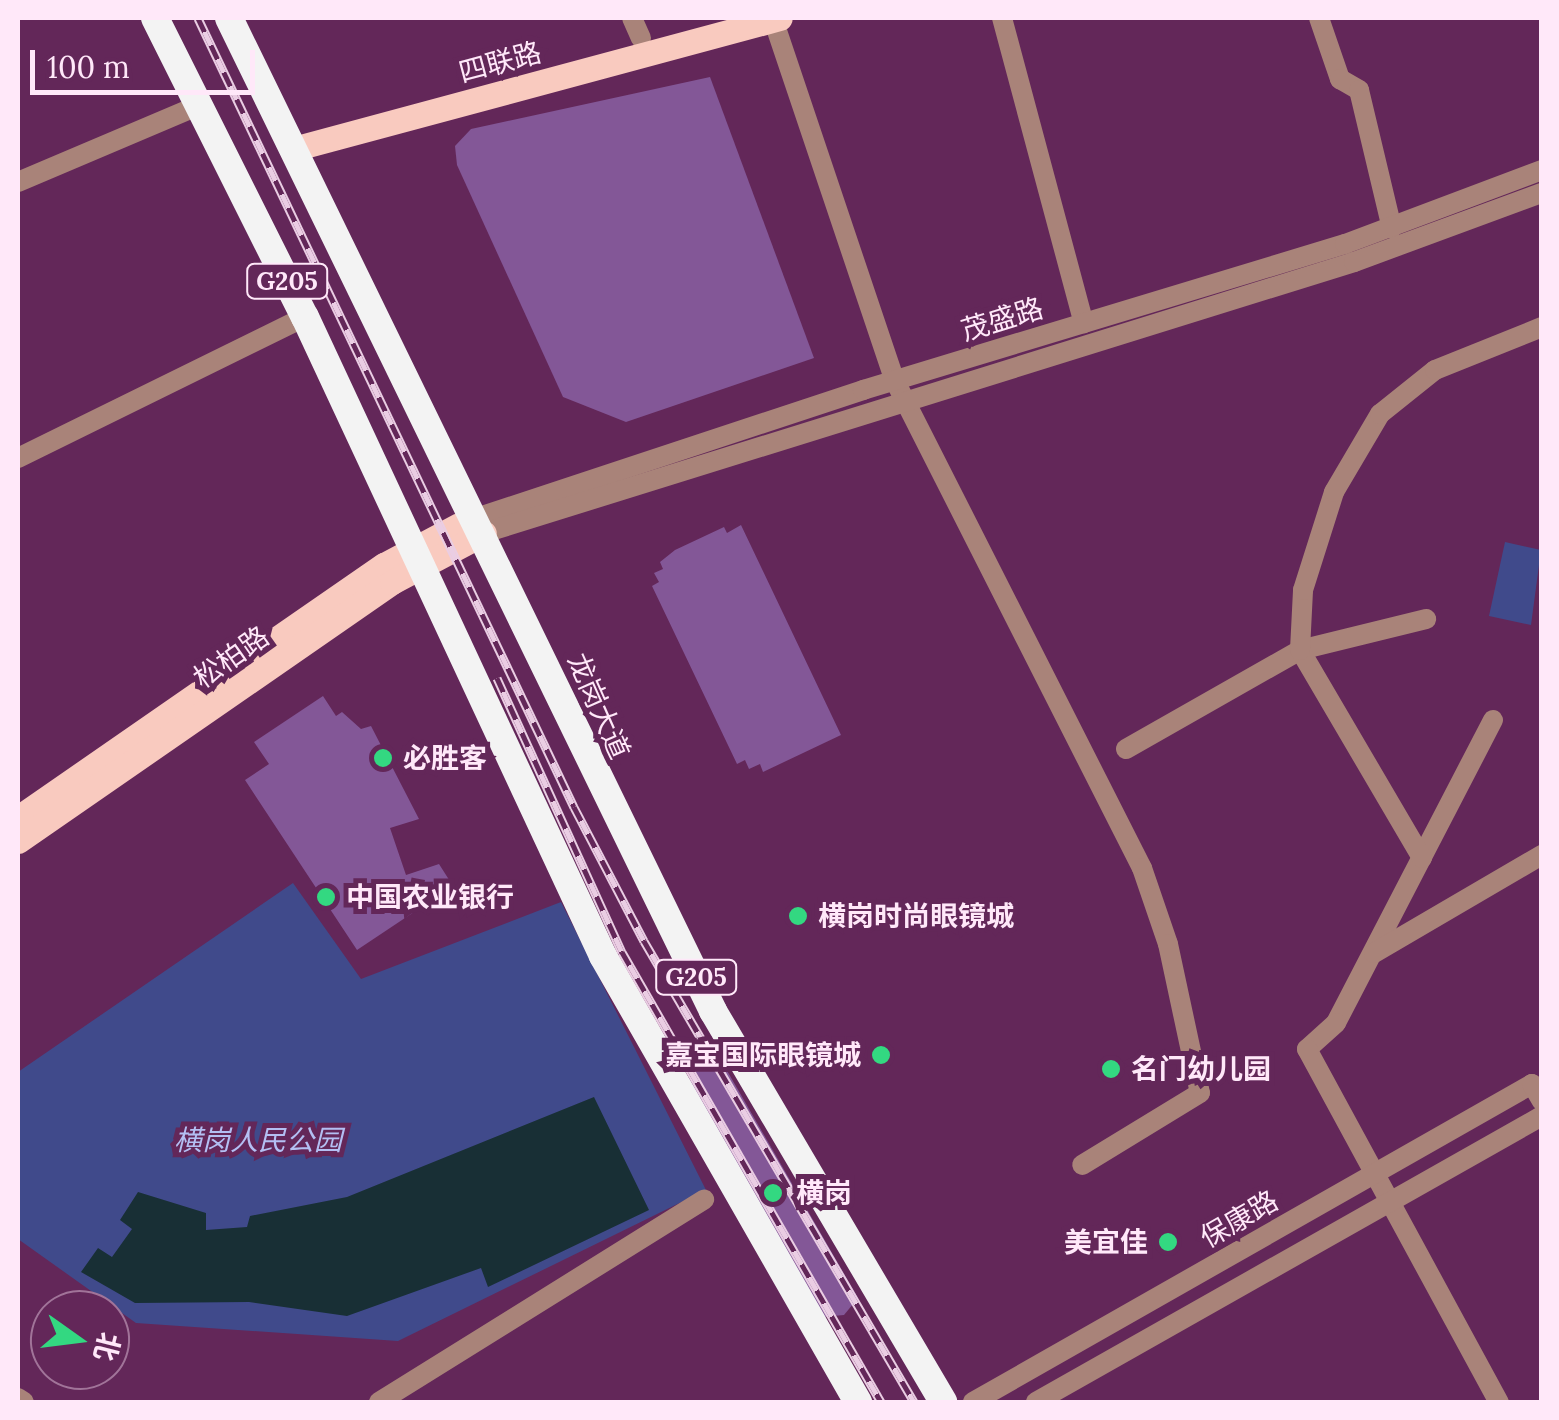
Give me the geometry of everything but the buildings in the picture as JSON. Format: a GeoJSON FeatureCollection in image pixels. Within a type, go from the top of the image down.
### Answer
{"type":"FeatureCollection","features":[{"type":"Feature","properties":{"kind":"highway","name":"G205"},"geometry":{"type":"LineString","coordinates":[[155,18],[305,317],[603,956],[858,1402]]}},
{"type":"Feature","properties":{"kind":"highway","name":"龙岗大道"},"geometry":{"type":"LineString","coordinates":[[229,18],[480,525],[604,797],[713,1011],[943,1402]]}},
{"type":"Feature","properties":{"kind":"main road","name":"四联路"},"geometry":{"type":"LineString","coordinates":[[290,141],[636,28],[717,18]]}},
{"type":"Feature","properties":{"kind":"main road","name":"四联路"},"geometry":{"type":"LineString","coordinates":[[290,141],[777,18]]}},
{"type":"Feature","properties":{"kind":"main road","name":"松柏路"},"geometry":{"type":"LineString","coordinates":[[18,818],[418,555],[480,525]]}},
{"type":"Feature","properties":{"kind":"main road","name":"松柏路"},"geometry":{"type":"LineString","coordinates":[[18,840],[418,555]]}},
{"type":"Feature","properties":{"kind":"street"},"geometry":{"type":"LineString","coordinates":[[777,18],[894,381],[1142,868],[1168,944],[1200,1092],[1082,1165]]}},
{"type":"Feature","properties":{"kind":"street"},"geometry":{"type":"LineString","coordinates":[[1002,18],[1084,323]]}},
{"type":"Feature","properties":{"kind":"street"},"geometry":{"type":"LineString","coordinates":[[1319,18],[1340,80],[1359,90],[1392,228]]}},
{"type":"Feature","properties":{"kind":"street"},"geometry":{"type":"LineString","coordinates":[[18,182],[197,106]]}},
{"type":"Feature","properties":{"kind":"street","name":"茂盛路"},"geometry":{"type":"LineString","coordinates":[[480,525],[894,381],[1392,228],[1542,170]]}},
{"type":"Feature","properties":{"kind":"street","name":"茂盛路"},"geometry":{"type":"LineString","coordinates":[[480,525],[905,401],[1370,257],[1542,194]]}},
{"type":"Feature","properties":{"kind":"street"},"geometry":{"type":"LineString","coordinates":[[18,458],[305,317]]}},
{"type":"Feature","properties":{"kind":"street"},"geometry":{"type":"LineString","coordinates":[[1422,858],[1300,650],[1298,624],[1313,546],[1348,464],[1380,414],[1434,370],[1542,327]]}},
{"type":"Feature","properties":{"kind":"street"},"geometry":{"type":"LineString","coordinates":[[1126,748],[1300,650],[1426,619]]}},
{"type":"Feature","properties":{"kind":"street"},"geometry":{"type":"LineString","coordinates":[[1493,720],[1336,1023],[1307,1049],[1499,1402]]}},
{"type":"Feature","properties":{"kind":"street"},"geometry":{"type":"LineString","coordinates":[[1372,954],[1542,854]]}},
{"type":"Feature","properties":{"kind":"street","name":"保康路"},"geometry":{"type":"LineString","coordinates":[[974,1402],[1372,1174],[1537,1093]]}},
{"type":"Feature","properties":{"kind":"street"},"geometry":{"type":"LineString","coordinates":[[1036,1402],[1542,1116]]}},
{"type":"Feature","properties":{"kind":"street"},"geometry":{"type":"LineString","coordinates":[[378,1402],[704,1200]]}},
{"type":"Feature","properties":{"kind":"street"},"geometry":{"type":"LineString","coordinates":[[18,1398],[24,1402]]}},
{"type":"Feature","properties":{"kind":"green space"},"geometry":{"type":"Polygon","coordinates":[[[1505,542],[1541,550],[1531,625],[1489,616],[1505,542]]]}},
{"type":"Feature","properties":{"kind":"green space","name":"横岗人民公园"},"geometry":{"type":"Polygon","coordinates":[[[293,883],[361,979],[561,902],[706,1190],[398,1341],[136,1323],[130,1319],[130,1290],[90,1290],[18,1239],[18,1072],[293,883]]]}},
{"type":"Feature","properties":{"kind":"shaded area"},"geometry":{"type":"Polygon","coordinates":[[[594,1097],[649,1210],[488,1287],[481,1268],[347,1316],[249,1302],[135,1303],[130,1300],[130,1290],[112,1290],[81,1272],[98,1248],[112,1257],[132,1229],[120,1220],[138,1192],[206,1213],[206,1230],[247,1227],[250,1216],[347,1197],[594,1097]]]}},
{"type":"Feature","properties":{"kind":"railway"},"geometry":{"type":"LineString","coordinates":[[198,18],[574,807],[644,941],[914,1402]]}},
{"type":"Feature","properties":{"kind":"railway"},"geometry":{"type":"LineString","coordinates":[[497,678],[622,952],[881,1402]]}},
{"type":"Feature","properties":{"kind":"place","name":"必胜客"},"geometry":{"type":"Point","coordinates":[383,758]}},
{"type":"Feature","properties":{"kind":"place","name":"中国农业银行"},"geometry":{"type":"Point","coordinates":[326,897]}},
{"type":"Feature","properties":{"kind":"place","name":"横岗时尚眼镜城"},"geometry":{"type":"Point","coordinates":[798,916]}},
{"type":"Feature","properties":{"kind":"place","name":"嘉宝国际眼镜城"},"geometry":{"type":"Point","coordinates":[881,1055]}},
{"type":"Feature","properties":{"kind":"place","name":"名门幼儿园"},"geometry":{"type":"Point","coordinates":[1111,1069]}},
{"type":"Feature","properties":{"kind":"place","name":"横岗"},"geometry":{"type":"Point","coordinates":[773,1193]}},
{"type":"Feature","properties":{"kind":"place","name":"美宜佳"},"geometry":{"type":"Point","coordinates":[1168,1242]}}]}
